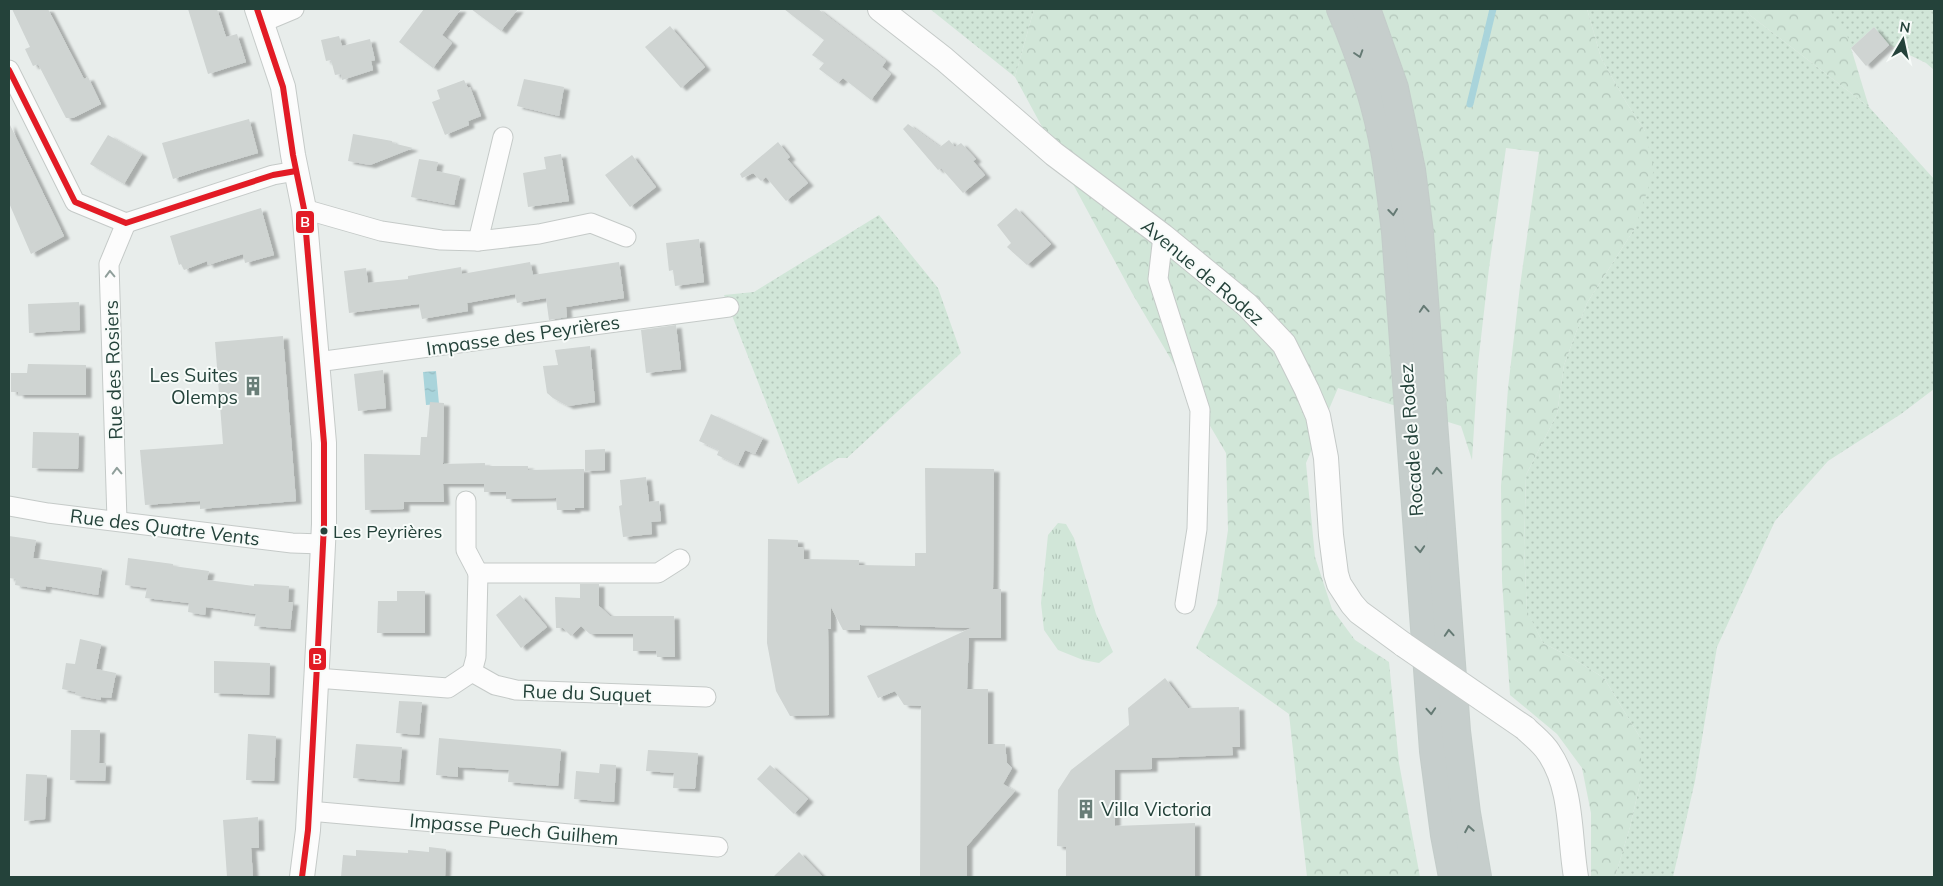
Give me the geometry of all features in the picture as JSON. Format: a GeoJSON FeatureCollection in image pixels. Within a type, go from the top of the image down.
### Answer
{"type":"FeatureCollection","features":[{"type":"Feature","properties":{"kind":"highway","name":"Rocade de Rodez"},"geometry":{"type":"LineString","coordinates":[[1341,9],[1354,41],[1373,99],[1386,154],[1396,232],[1434,751],[1445,835],[1453,877]]}},
{"type":"Feature","properties":{"kind":"highway","name":"Rocade de Rodez"},"geometry":{"type":"LineString","coordinates":[[1366,9],[1394,88],[1411,170],[1418,233],[1456,731],[1466,813],[1477,877]]}},
{"type":"Feature","properties":{"kind":"street"},"geometry":{"type":"LineString","coordinates":[[294,9],[260,15],[283,87],[304,209],[324,443],[316,678],[308,830],[302,877]]}},
{"type":"Feature","properties":{"kind":"street","name":"Avenue de Rodez"},"geometry":{"type":"LineString","coordinates":[[880,9],[944,59],[1054,154],[1162,236],[1247,305],[1284,344],[1307,390],[1319,424],[1326,458],[1330,535],[1336,574],[1340,584],[1359,612],[1525,728],[1549,752],[1561,779],[1566,798],[1576,877]]}},
{"type":"Feature","properties":{"kind":"street"},"geometry":{"type":"LineString","coordinates":[[9,70],[76,202],[126,222],[273,175],[296,171]]}},
{"type":"Feature","properties":{"kind":"street"},"geometry":{"type":"LineString","coordinates":[[478,241],[503,137]]}},
{"type":"Feature","properties":{"kind":"street"},"geometry":{"type":"LineString","coordinates":[[304,209],[381,231],[441,240],[478,241],[539,234],[590,223],[626,237]]}},
{"type":"Feature","properties":{"kind":"street","name":"Rue des Rosiers"},"geometry":{"type":"LineString","coordinates":[[117,520],[109,264],[126,222]]}},
{"type":"Feature","properties":{"kind":"street"},"geometry":{"type":"LineString","coordinates":[[1162,236],[1158,280],[1200,410],[1197,529],[1185,604]]}},
{"type":"Feature","properties":{"kind":"street","name":"Impasse des Peyrières"},"geometry":{"type":"LineString","coordinates":[[317,362],[729,308]]}},
{"type":"Feature","properties":{"kind":"street"},"geometry":{"type":"LineString","coordinates":[[316,678],[448,688],[472,672],[476,657],[478,573],[466,550],[466,501]]}},
{"type":"Feature","properties":{"kind":"street","name":"Rue des Quatre Vents"},"geometry":{"type":"LineString","coordinates":[[9,506],[292,543],[322,544]]}},
{"type":"Feature","properties":{"kind":"street"},"geometry":{"type":"LineString","coordinates":[[478,573],[658,573],[680,559]]}},
{"type":"Feature","properties":{"kind":"street","name":"Rue du Suquet"},"geometry":{"type":"LineString","coordinates":[[472,672],[496,686],[516,690],[706,697]]}},
{"type":"Feature","properties":{"kind":"street","name":"Impasse Puech Guilhem"},"geometry":{"type":"LineString","coordinates":[[309,812],[718,848]]}},
{"type":"Feature","properties":{"kind":"green space"},"geometry":{"type":"Polygon","coordinates":[[[930,9],[1034,9],[1015,77],[930,9]]]}},
{"type":"Feature","properties":{"kind":"green space"},"geometry":{"type":"Polygon","coordinates":[[[1034,9],[1587,9],[1601,58],[1645,131],[1654,170],[1635,228],[1587,303],[1564,365],[1557,414],[1526,475],[1524,548],[1527,611],[1543,643],[1604,678],[1641,739],[1641,779],[1630,827],[1615,877],[1591,877],[1591,813],[1582,768],[1557,734],[1510,695],[1502,581],[1501,486],[1508,388],[1539,152],[1506,148],[1478,364],[1472,460],[1461,426],[1338,388],[1306,463],[1315,557],[1332,609],[1355,640],[1389,662],[1399,763],[1420,877],[1307,877],[1289,714],[1196,648],[1217,604],[1228,530],[1226,453],[1132,293],[1015,77],[1034,9]]]}},
{"type":"Feature","properties":{"kind":"green space"},"geometry":{"type":"Polygon","coordinates":[[[1587,9],[1746,9],[1751,16],[1869,107],[1934,179],[1934,389],[1901,414],[1828,461],[1775,521],[1717,647],[1695,781],[1673,877],[1615,877],[1630,827],[1641,779],[1641,739],[1604,678],[1543,643],[1527,612],[1524,548],[1526,475],[1557,414],[1564,365],[1587,303],[1635,228],[1645,131],[1601,58],[1587,9]]]}},
{"type":"Feature","properties":{"kind":"green space"},"geometry":{"type":"Polygon","coordinates":[[[1746,9],[1829,9],[1847,35],[1869,107],[1751,16],[1746,9]]]}},
{"type":"Feature","properties":{"kind":"green space"},"geometry":{"type":"Polygon","coordinates":[[[1829,9],[1934,9],[1934,70],[1926,63],[1889,45],[1874,27],[1851,48],[1829,9]]]}},
{"type":"Feature","properties":{"kind":"green space"},"geometry":{"type":"Polygon","coordinates":[[[879,215],[938,288],[961,353],[847,458],[838,458],[798,484],[724,295],[754,292],[879,215]]]}},
{"type":"Feature","properties":{"kind":"green space"},"geometry":{"type":"Polygon","coordinates":[[[1058,523],[1066,524],[1074,538],[1096,614],[1113,652],[1099,663],[1083,660],[1058,650],[1044,630],[1041,603],[1048,535],[1058,523]]]}},
{"type":"Feature","properties":{"kind":"water"},"geometry":{"type":"Polygon","coordinates":[[[436,371],[439,404],[426,405],[423,372],[436,371]]]}},
{"type":"Feature","properties":{"kind":"building"},"geometry":{"type":"Polygon","coordinates":[[[12,9],[48,9],[84,79],[88,77],[101,104],[73,118],[66,118],[38,64],[33,66],[25,49],[30,47],[12,9]]]}},
{"type":"Feature","properties":{"kind":"building"},"geometry":{"type":"Polygon","coordinates":[[[188,9],[217,9],[226,37],[237,34],[246,62],[208,74],[188,9]]]}},
{"type":"Feature","properties":{"kind":"building"},"geometry":{"type":"Polygon","coordinates":[[[424,9],[461,9],[442,35],[452,43],[433,68],[399,42],[424,9]]]}},
{"type":"Feature","properties":{"kind":"building"},"geometry":{"type":"Polygon","coordinates":[[[471,9],[518,9],[501,31],[471,9]]]}},
{"type":"Feature","properties":{"kind":"building"},"geometry":{"type":"Polygon","coordinates":[[[784,9],[818,9],[886,61],[882,67],[891,74],[871,100],[843,78],[838,83],[819,69],[824,63],[812,55],[824,40],[784,9]]]}},
{"type":"Feature","properties":{"kind":"building"},"geometry":{"type":"Polygon","coordinates":[[[670,26],[705,67],[681,88],[645,47],[670,26]]]}},
{"type":"Feature","properties":{"kind":"building"},"geometry":{"type":"Polygon","coordinates":[[[1874,27],[1889,45],[1866,66],[1851,48],[1874,27]]]}},
{"type":"Feature","properties":{"kind":"building"},"geometry":{"type":"Polygon","coordinates":[[[339,36],[342,46],[370,39],[375,60],[371,61],[373,70],[342,80],[341,74],[335,75],[331,60],[326,61],[321,40],[339,36]]]}},
{"type":"Feature","properties":{"kind":"building"},"geometry":{"type":"Polygon","coordinates":[[[524,79],[564,87],[559,116],[517,106],[524,79]]]}},
{"type":"Feature","properties":{"kind":"building"},"geometry":{"type":"Polygon","coordinates":[[[464,80],[468,88],[470,87],[481,116],[468,121],[469,125],[445,135],[432,102],[440,99],[437,90],[464,80]]]}},
{"type":"Feature","properties":{"kind":"building"},"geometry":{"type":"Polygon","coordinates":[[[249,119],[258,153],[173,179],[162,143],[249,119]]]}},
{"type":"Feature","properties":{"kind":"building"},"geometry":{"type":"Polygon","coordinates":[[[9,123],[64,236],[31,254],[9,203],[9,123]]]}},
{"type":"Feature","properties":{"kind":"building"},"geometry":{"type":"Polygon","coordinates":[[[908,124],[940,147],[949,140],[955,147],[961,143],[976,159],[973,161],[985,175],[963,193],[941,168],[938,170],[903,129],[908,124]]]}},
{"type":"Feature","properties":{"kind":"building"},"geometry":{"type":"Polygon","coordinates":[[[353,134],[392,141],[392,143],[413,148],[370,165],[348,161],[353,134]]]}},
{"type":"Feature","properties":{"kind":"building"},"geometry":{"type":"Polygon","coordinates":[[[108,135],[142,154],[124,184],[90,164],[108,135]]]}},
{"type":"Feature","properties":{"kind":"building"},"geometry":{"type":"Polygon","coordinates":[[[778,142],[790,157],[787,159],[808,183],[786,201],[766,177],[761,181],[753,173],[742,178],[740,174],[778,142]]]}},
{"type":"Feature","properties":{"kind":"building"},"geometry":{"type":"Polygon","coordinates":[[[561,154],[569,201],[528,207],[523,173],[546,169],[544,157],[561,154]]]}},
{"type":"Feature","properties":{"kind":"building"},"geometry":{"type":"Polygon","coordinates":[[[632,155],[656,187],[630,207],[605,175],[632,155]]]}},
{"type":"Feature","properties":{"kind":"building"},"geometry":{"type":"Polygon","coordinates":[[[419,159],[438,162],[436,171],[460,176],[454,205],[411,197],[419,159]]]}},
{"type":"Feature","properties":{"kind":"building"},"geometry":{"type":"Polygon","coordinates":[[[261,208],[274,255],[245,263],[243,254],[208,265],[207,261],[184,270],[181,264],[179,265],[170,236],[261,208]]]}},
{"type":"Feature","properties":{"kind":"building"},"geometry":{"type":"Polygon","coordinates":[[[1016,208],[1051,244],[1027,265],[1007,247],[1011,243],[997,225],[1016,208]]]}},
{"type":"Feature","properties":{"kind":"building"},"geometry":{"type":"Polygon","coordinates":[[[699,239],[704,282],[675,286],[673,270],[669,271],[666,243],[699,239]]]}},
{"type":"Feature","properties":{"kind":"building"},"geometry":{"type":"Polygon","coordinates":[[[530,262],[533,275],[619,262],[624,298],[566,307],[567,317],[549,320],[546,298],[517,303],[515,294],[467,303],[468,311],[422,319],[419,304],[349,313],[344,271],[366,268],[368,283],[408,279],[408,276],[461,267],[462,274],[530,262]]]}},
{"type":"Feature","properties":{"kind":"building"},"geometry":{"type":"Polygon","coordinates":[[[79,302],[80,330],[29,333],[28,304],[79,302]]]}},
{"type":"Feature","properties":{"kind":"building"},"geometry":{"type":"Polygon","coordinates":[[[676,325],[681,369],[646,373],[641,330],[676,325]]]}},
{"type":"Feature","properties":{"kind":"building","name":"Les Suites Olemps"},"geometry":{"type":"Polygon","coordinates":[[[283,336],[296,501],[200,509],[200,501],[145,505],[140,450],[223,444],[215,342],[283,336]]]}},
{"type":"Feature","properties":{"kind":"building"},"geometry":{"type":"Polygon","coordinates":[[[590,346],[595,402],[568,406],[547,393],[543,366],[558,365],[555,350],[590,346]]]}},
{"type":"Feature","properties":{"kind":"building"},"geometry":{"type":"Polygon","coordinates":[[[28,364],[86,365],[86,395],[18,395],[18,392],[11,392],[11,373],[27,373],[28,364]]]}},
{"type":"Feature","properties":{"kind":"building"},"geometry":{"type":"Polygon","coordinates":[[[383,370],[386,408],[358,411],[354,374],[383,370]]]}},
{"type":"Feature","properties":{"kind":"building"},"geometry":{"type":"Polygon","coordinates":[[[430,402],[444,403],[443,464],[485,463],[485,466],[528,466],[528,470],[584,469],[584,508],[557,510],[556,498],[506,499],[506,492],[484,492],[484,484],[443,484],[444,502],[404,502],[404,509],[365,510],[364,454],[420,455],[421,437],[427,437],[430,402]]]}},
{"type":"Feature","properties":{"kind":"building"},"geometry":{"type":"Polygon","coordinates":[[[711,414],[763,438],[755,454],[745,450],[738,465],[717,455],[719,450],[699,441],[711,414]]]}},
{"type":"Feature","properties":{"kind":"building"},"geometry":{"type":"Polygon","coordinates":[[[33,432],[79,433],[78,469],[32,468],[33,432]]]}},
{"type":"Feature","properties":{"kind":"building"},"geometry":{"type":"Polygon","coordinates":[[[605,449],[605,470],[585,471],[585,450],[605,449]]]}},
{"type":"Feature","properties":{"kind":"building"},"geometry":{"type":"Polygon","coordinates":[[[925,468],[994,469],[993,589],[1001,589],[1001,638],[969,638],[967,689],[988,689],[988,744],[1005,744],[1007,763],[1012,768],[1003,784],[1015,791],[967,846],[967,877],[920,877],[921,706],[904,705],[895,691],[878,698],[867,676],[971,628],[860,625],[860,630],[843,630],[831,607],[831,629],[828,629],[829,715],[790,716],[776,691],[767,643],[768,539],[798,540],[798,547],[804,547],[804,559],[859,560],[859,565],[915,566],[915,553],[926,553],[925,468]]]}},
{"type":"Feature","properties":{"kind":"building"},"geometry":{"type":"Polygon","coordinates":[[[646,477],[649,502],[659,501],[661,521],[651,522],[652,534],[623,537],[619,506],[622,505],[620,480],[646,477]]]}},
{"type":"Feature","properties":{"kind":"building"},"geometry":{"type":"Polygon","coordinates":[[[9,536],[36,540],[33,558],[102,568],[98,595],[46,586],[45,590],[15,585],[16,579],[9,578],[9,536]]]}},
{"type":"Feature","properties":{"kind":"building"},"geometry":{"type":"Polygon","coordinates":[[[128,558],[209,571],[207,580],[254,586],[254,584],[289,586],[288,602],[293,602],[290,629],[254,626],[256,614],[206,607],[205,615],[188,612],[189,603],[145,598],[147,588],[125,585],[128,558]]]}},
{"type":"Feature","properties":{"kind":"building"},"geometry":{"type":"Polygon","coordinates":[[[580,584],[599,584],[599,606],[610,616],[674,616],[675,657],[657,657],[656,651],[633,651],[633,634],[590,634],[581,626],[571,636],[563,628],[556,628],[555,597],[580,598],[580,584]]]}},
{"type":"Feature","properties":{"kind":"building"},"geometry":{"type":"Polygon","coordinates":[[[397,591],[425,591],[425,633],[377,633],[378,601],[397,601],[397,591]]]}},
{"type":"Feature","properties":{"kind":"building"},"geometry":{"type":"Polygon","coordinates":[[[520,595],[547,627],[521,648],[496,615],[520,595]]]}},
{"type":"Feature","properties":{"kind":"building"},"geometry":{"type":"Polygon","coordinates":[[[80,639],[101,644],[96,669],[116,673],[111,698],[101,697],[101,700],[75,695],[76,692],[62,689],[66,663],[75,664],[80,639]]]}},
{"type":"Feature","properties":{"kind":"building"},"geometry":{"type":"Polygon","coordinates":[[[214,661],[270,663],[269,695],[214,693],[214,661]]]}},
{"type":"Feature","properties":{"kind":"building"},"geometry":{"type":"Polygon","coordinates":[[[1165,678],[1188,708],[1239,707],[1240,747],[1232,747],[1233,755],[1152,758],[1152,769],[1115,770],[1115,826],[1195,823],[1195,877],[1066,877],[1066,847],[1057,846],[1058,790],[1071,770],[1129,725],[1128,708],[1165,678]]]}},
{"type":"Feature","properties":{"kind":"building"},"geometry":{"type":"Polygon","coordinates":[[[399,701],[422,702],[419,735],[396,733],[399,701]]]}},
{"type":"Feature","properties":{"kind":"building"},"geometry":{"type":"Polygon","coordinates":[[[71,730],[100,730],[99,763],[106,763],[105,781],[70,780],[71,730]]]}},
{"type":"Feature","properties":{"kind":"building"},"geometry":{"type":"Polygon","coordinates":[[[248,734],[276,736],[274,781],[246,780],[248,734]]]}},
{"type":"Feature","properties":{"kind":"building"},"geometry":{"type":"Polygon","coordinates":[[[439,738],[561,749],[558,786],[508,782],[509,770],[458,767],[458,777],[436,775],[439,738]]]}},
{"type":"Feature","properties":{"kind":"building"},"geometry":{"type":"Polygon","coordinates":[[[356,744],[402,747],[399,782],[353,778],[356,744]]]}},
{"type":"Feature","properties":{"kind":"building"},"geometry":{"type":"Polygon","coordinates":[[[648,750],[698,753],[695,789],[673,788],[674,773],[646,771],[648,750]]]}},
{"type":"Feature","properties":{"kind":"building"},"geometry":{"type":"Polygon","coordinates":[[[600,764],[616,765],[614,802],[574,799],[576,771],[599,773],[600,764]]]}},
{"type":"Feature","properties":{"kind":"building"},"geometry":{"type":"Polygon","coordinates":[[[770,765],[808,799],[794,814],[757,779],[770,765]]]}},
{"type":"Feature","properties":{"kind":"building"},"geometry":{"type":"Polygon","coordinates":[[[26,774],[47,775],[45,819],[24,821],[26,774]]]}},
{"type":"Feature","properties":{"kind":"building"},"geometry":{"type":"Polygon","coordinates":[[[258,817],[259,848],[251,848],[253,877],[227,877],[223,820],[258,817]]]}},
{"type":"Feature","properties":{"kind":"building"},"geometry":{"type":"Polygon","coordinates":[[[429,847],[446,849],[445,877],[341,877],[343,855],[356,856],[356,850],[408,853],[408,850],[429,852],[429,847]]]}},
{"type":"Feature","properties":{"kind":"building"},"geometry":{"type":"Polygon","coordinates":[[[799,852],[823,877],[773,877],[799,852]]]}},
{"type":"Feature","properties":{"kind":"waterway"},"geometry":{"type":"LineString","coordinates":[[1470,104],[1493,9]]}},
{"type":"Feature","properties":{"kind":"transit line","name":"B"},"geometry":{"type":"LineString","coordinates":[[257,9],[283,87],[293,155],[304,209],[324,443],[324,524],[318,647],[308,830],[302,877]]}},
{"type":"Feature","properties":{"kind":"transit line","name":"B"},"geometry":{"type":"LineString","coordinates":[[9,70],[75,202],[126,223],[273,175],[296,171]]}},
{"type":"Feature","properties":{"kind":"place","name":"Les Suites Olemps"},"geometry":{"type":"Point","coordinates":[253,386]}},
{"type":"Feature","properties":{"kind":"place","name":"Les Peyrières"},"geometry":{"type":"Point","coordinates":[324,531]}},
{"type":"Feature","properties":{"kind":"place","name":"Villa Victoria"},"geometry":{"type":"Point","coordinates":[1086,809]}}]}
